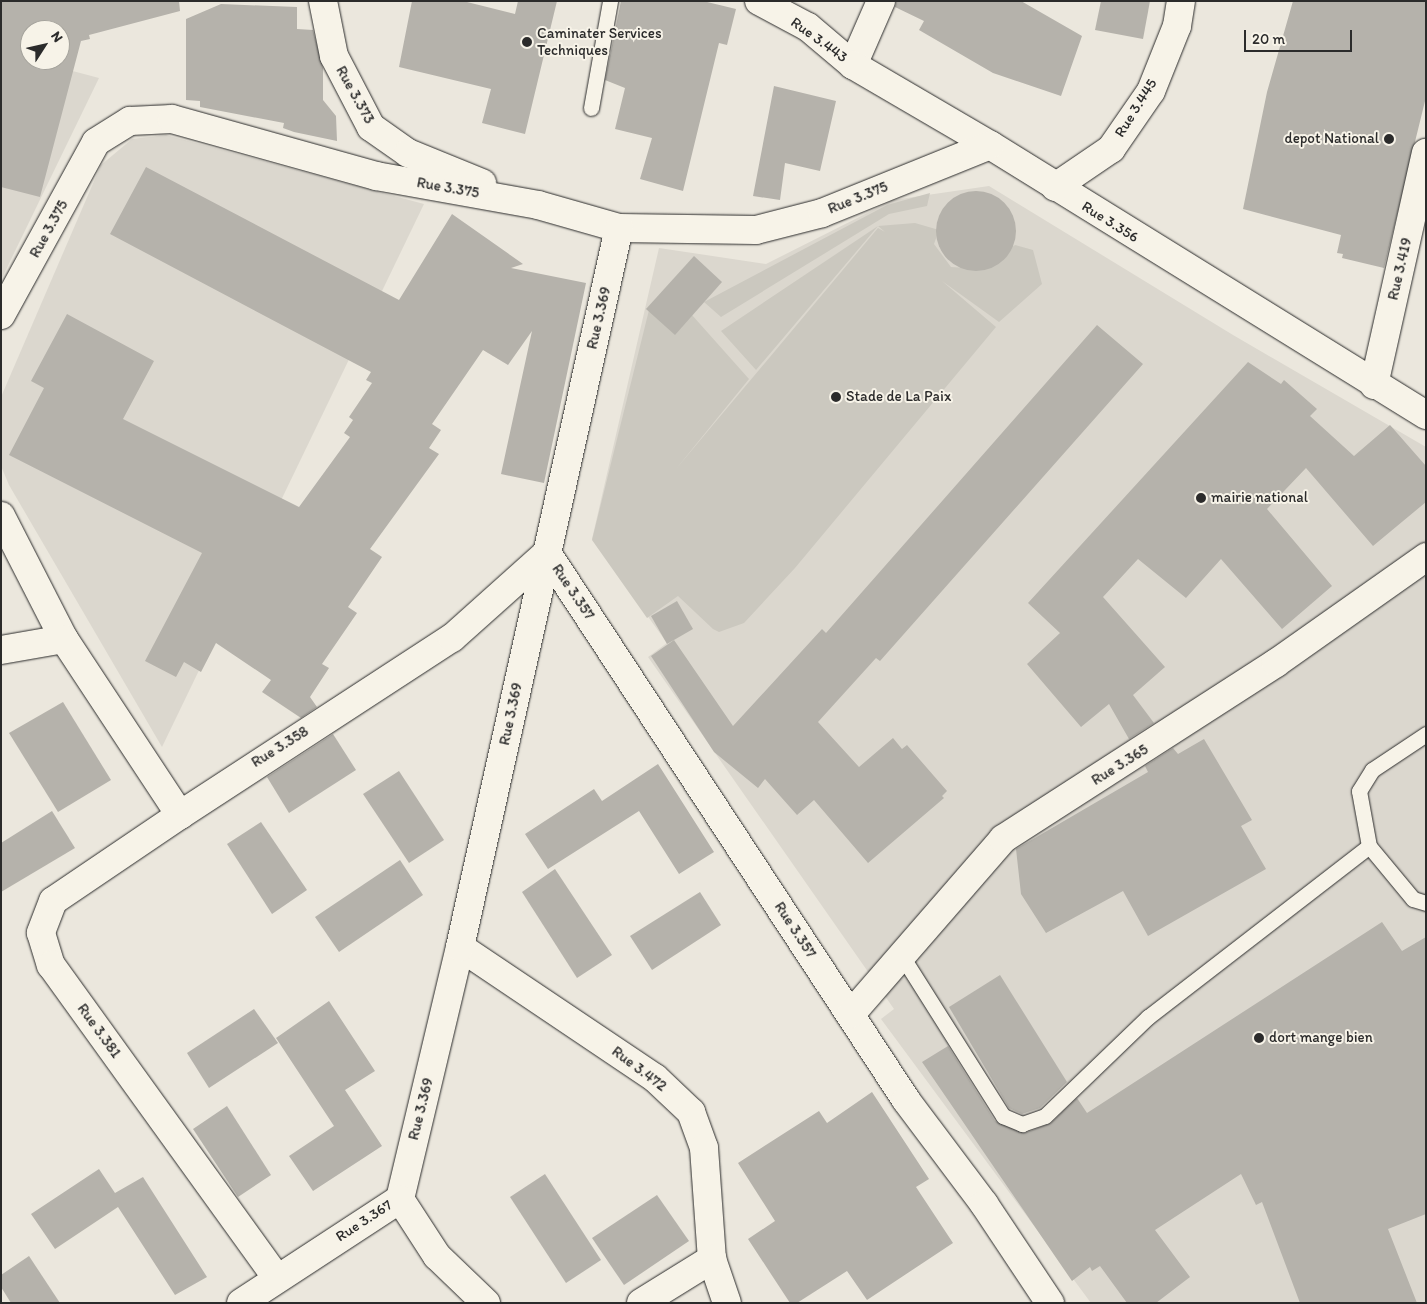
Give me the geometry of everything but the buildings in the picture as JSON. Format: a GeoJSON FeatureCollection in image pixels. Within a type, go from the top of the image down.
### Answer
{"type":"FeatureCollection","features":[{"type":"Feature","properties":{"kind":"street","name":"Rue 3.373"},"geometry":{"type":"LineString","coordinates":[[324,1],[334,56],[371,127],[408,153],[538,204]]}},
{"type":"Feature","properties":{"kind":"street","name":"Rue 3.443"},"geometry":{"type":"LineString","coordinates":[[759,1],[808,27],[853,65]]}},
{"type":"Feature","properties":{"kind":"street"},"geometry":{"type":"LineString","coordinates":[[853,65],[881,1]]}},
{"type":"Feature","properties":{"kind":"street","name":"Rue 3.445"},"geometry":{"type":"LineString","coordinates":[[1055,187],[1111,149],[1151,91],[1177,26],[1181,1]]}},
{"type":"Feature","properties":{"kind":"street","name":"Rue 3.356"},"geometry":{"type":"LineString","coordinates":[[853,65],[990,144],[1055,187],[1374,385],[1426,415]]}},
{"type":"Feature","properties":{"kind":"street","name":"Rue 3.375"},"geometry":{"type":"LineString","coordinates":[[1,315],[96,142],[130,121],[172,119],[376,176],[538,204],[619,228],[756,230],[822,213],[990,144]]}},
{"type":"Feature","properties":{"kind":"street","name":"Rue 3.419"},"geometry":{"type":"LineString","coordinates":[[1374,385],[1426,153]]}},
{"type":"Feature","properties":{"kind":"street","name":"Rue 3.369"},"geometry":{"type":"LineString","coordinates":[[400,1199],[460,947],[619,228]]}},
{"type":"Feature","properties":{"kind":"street"},"geometry":{"type":"LineString","coordinates":[[1,516],[64,639],[180,815]]}},
{"type":"Feature","properties":{"kind":"street","name":"Rue 3.358"},"geometry":{"type":"LineString","coordinates":[[180,815],[452,638],[546,552]]}},
{"type":"Feature","properties":{"kind":"street","name":"Rue 3.357"},"geometry":{"type":"LineString","coordinates":[[546,552],[906,1100],[984,1204],[1050,1303]]}},
{"type":"Feature","properties":{"kind":"street","name":"Rue 3.365"},"geometry":{"type":"LineString","coordinates":[[851,1014],[900,953],[1002,839],[1268,668],[1426,557]]}},
{"type":"Feature","properties":{"kind":"street"},"geometry":{"type":"LineString","coordinates":[[1,650],[64,639]]}},
{"type":"Feature","properties":{"kind":"street","name":"Rue 3.381"},"geometry":{"type":"LineString","coordinates":[[180,815],[53,900],[41,933],[51,965],[277,1278]]}},
{"type":"Feature","properties":{"kind":"street","name":"Rue 3.472"},"geometry":{"type":"LineString","coordinates":[[460,947],[655,1078],[691,1112],[704,1148],[712,1259]]}},
{"type":"Feature","properties":{"kind":"street","name":"Rue 3.367"},"geometry":{"type":"LineString","coordinates":[[241,1303],[400,1199],[438,1256],[486,1303]]}},
{"type":"Feature","properties":{"kind":"street"},"geometry":{"type":"LineString","coordinates":[[641,1303],[712,1259],[727,1303]]}},
{"type":"Feature","properties":{"kind":"lane"},"geometry":{"type":"LineString","coordinates":[[591,108],[610,1]]}},
{"type":"Feature","properties":{"kind":"lane"},"geometry":{"type":"LineString","coordinates":[[1426,734],[1372,770],[1359,791],[1369,846],[1413,899],[1426,903]]}},
{"type":"Feature","properties":{"kind":"lane"},"geometry":{"type":"LineString","coordinates":[[900,953],[1003,1116],[1022,1124],[1045,1116],[1148,1017],[1369,846]]}},
{"type":"Feature","properties":{"kind":"shaded area"},"geometry":{"type":"Polygon","coordinates":[[[1,52],[20,57],[20,70],[69,70],[99,78],[1,280],[1,52]]]}},
{"type":"Feature","properties":{"kind":"shaded area"},"geometry":{"type":"Polygon","coordinates":[[[166,135],[424,204],[162,747],[9,485],[1,466],[1,397],[101,165],[132,139],[166,135]]]}},
{"type":"Feature","properties":{"kind":"shaded area"},"geometry":{"type":"Polygon","coordinates":[[[989,186],[1233,335],[1426,447],[1426,1303],[1091,1303],[881,1019],[894,1009],[648,657],[667,643],[592,539],[659,248],[766,264],[893,200],[989,186]]]}},
{"type":"Feature","properties":{"kind":"shaded area"},"geometry":{"type":"Polygon","coordinates":[[[930,193],[927,206],[889,214],[721,317],[704,302],[887,205],[930,193]]]}},
{"type":"Feature","properties":{"kind":"shaded area"},"geometry":{"type":"Polygon","coordinates":[[[915,223],[939,230],[934,244],[951,267],[983,269],[1015,245],[1033,250],[1042,284],[999,322],[942,281],[996,327],[795,568],[744,623],[719,632],[713,629],[678,596],[647,618],[592,540],[650,306],[692,315],[749,379],[676,469],[878,228],[885,232],[878,226],[915,223]]]}},
{"type":"Feature","properties":{"kind":"shaded area"},"geometry":{"type":"Polygon","coordinates":[[[878,226],[756,370],[721,331],[878,226]]]}},
{"type":"Feature","properties":{"kind":"place","name":"Caminater Services Techniques"},"geometry":{"type":"Point","coordinates":[527,42]}},
{"type":"Feature","properties":{"kind":"place","name":"depot National"},"geometry":{"type":"Point","coordinates":[1389,139]}},
{"type":"Feature","properties":{"kind":"place","name":"Stade de La Paix"},"geometry":{"type":"Point","coordinates":[836,397]}},
{"type":"Feature","properties":{"kind":"place","name":"mairie national"},"geometry":{"type":"Point","coordinates":[1201,498]}},
{"type":"Feature","properties":{"kind":"place","name":"dort mange bien"},"geometry":{"type":"Point","coordinates":[1259,1038]}}]}
